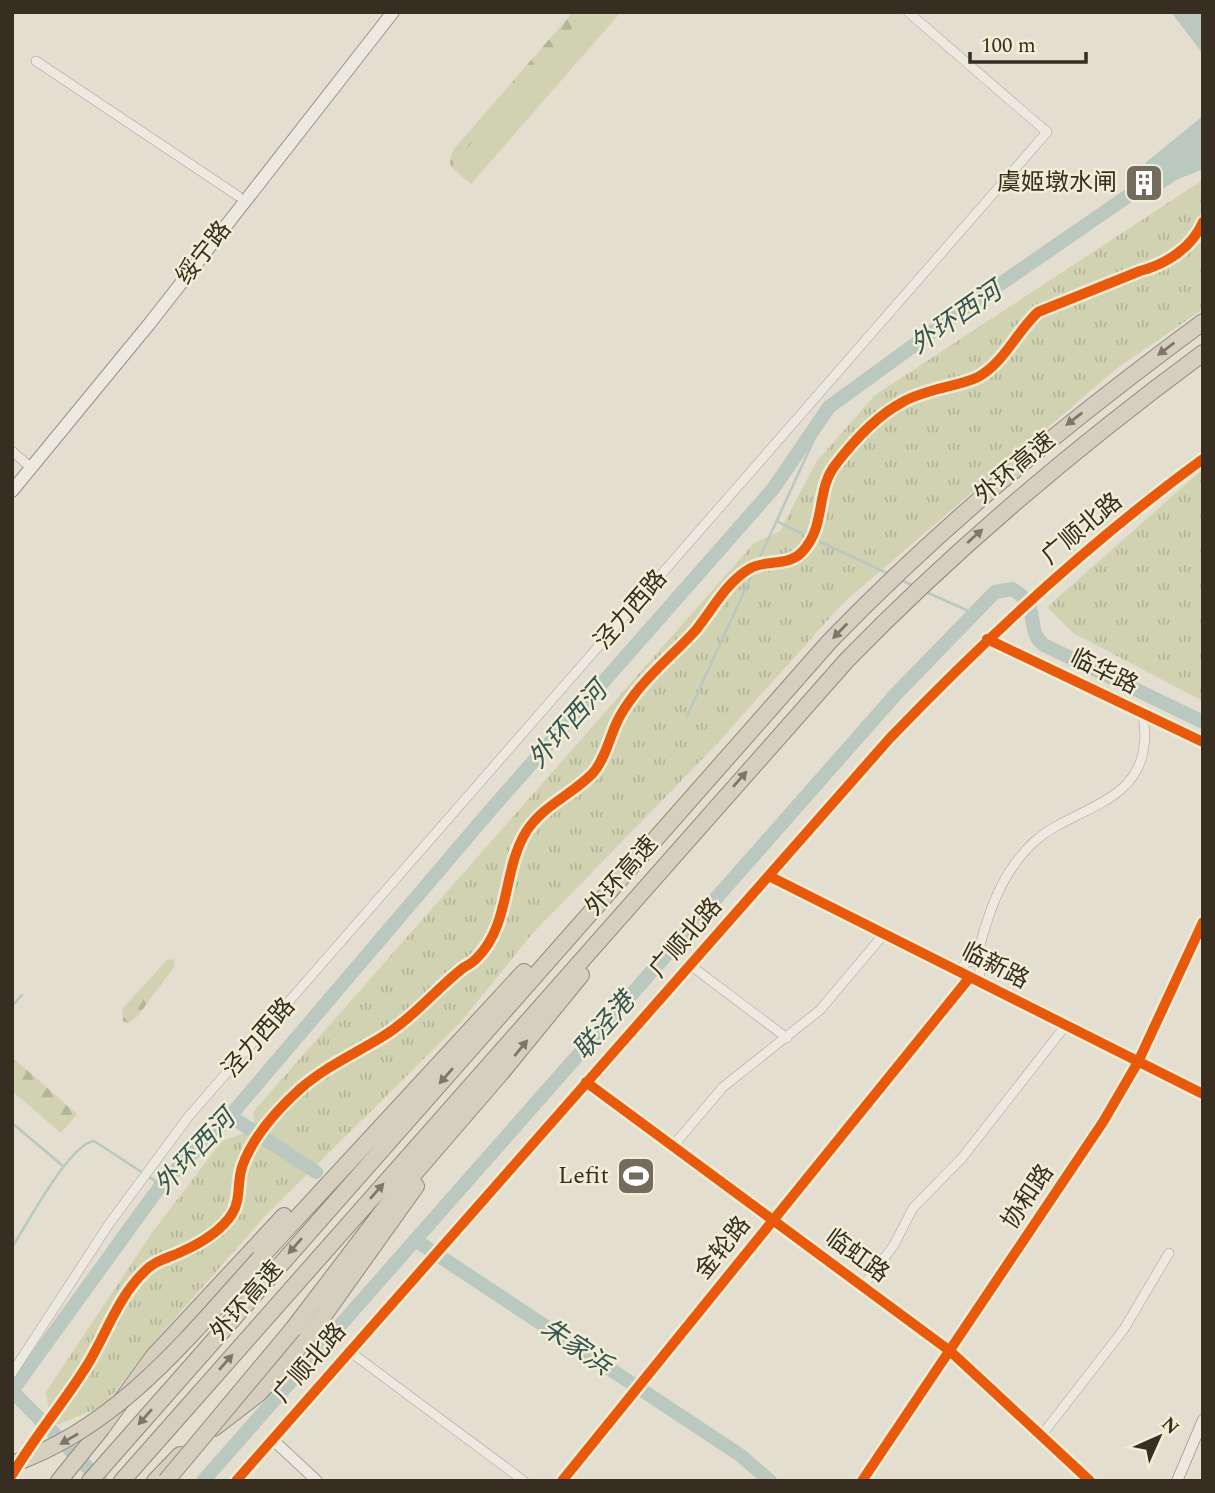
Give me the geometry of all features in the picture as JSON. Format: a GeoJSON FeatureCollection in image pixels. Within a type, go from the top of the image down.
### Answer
{"type":"FeatureCollection","features":[{"type":"Feature","properties":{"kind":"highway","name":"外环高速"},"geometry":{"type":"LineString","coordinates":[[90,1481],[790,684],[894,576],[1019,464],[1128,377],[1203,322]]}},
{"type":"Feature","properties":{"kind":"highway","name":"外环高速"},"geometry":{"type":"LineString","coordinates":[[127,1474],[824,685],[919,587],[1025,492],[1203,353]]}},
{"type":"Feature","properties":{"kind":"highway"},"geometry":{"type":"LineString","coordinates":[[12,1464],[74,1437],[122,1401],[195,1330],[522,974],[677,814]]}},
{"type":"Feature","properties":{"kind":"highway"},"geometry":{"type":"LineString","coordinates":[[166,1481],[191,1447],[293,1329],[389,1203],[559,1002],[695,830]]}},
{"type":"Feature","properties":{"kind":"highway"},"geometry":{"type":"LineString","coordinates":[[64,1475],[172,1334],[333,1164],[423,1081]]}},
{"type":"Feature","properties":{"kind":"highway"},"geometry":{"type":"LineString","coordinates":[[155,1481],[190,1447],[258,1394],[286,1364],[324,1315],[466,1113]]}},
{"type":"Feature","properties":{"kind":"main road","name":"绥宁路"},"geometry":{"type":"LineString","coordinates":[[12,491],[27,465],[382,12]]}},
{"type":"Feature","properties":{"kind":"main road","name":"绥宁路"},"geometry":{"type":"LineString","coordinates":[[12,477],[27,465],[150,323],[393,12]]}},
{"type":"Feature","properties":{"kind":"main road","name":"协和路"},"geometry":{"type":"LineString","coordinates":[[862,1481],[1103,1122],[1138,1062],[1203,922]]}},
{"type":"Feature","properties":{"kind":"street","name":"泾力西路"},"geometry":{"type":"LineString","coordinates":[[12,1373],[109,1224],[190,1116],[1047,132],[908,12]]}},
{"type":"Feature","properties":{"kind":"street"},"geometry":{"type":"LineString","coordinates":[[36,61],[239,196]]}},
{"type":"Feature","properties":{"kind":"street"},"geometry":{"type":"LineString","coordinates":[[12,451],[27,465]]}},
{"type":"Feature","properties":{"kind":"street","name":"广顺北路"},"geometry":{"type":"LineString","coordinates":[[236,1481],[890,738],[1018,610],[1111,531],[1203,459]]}},
{"type":"Feature","properties":{"kind":"street","name":"临华路"},"geometry":{"type":"LineString","coordinates":[[987,639],[1203,742]]}},
{"type":"Feature","properties":{"kind":"street"},"geometry":{"type":"LineString","coordinates":[[975,961],[998,891],[1022,855],[1052,827],[1114,796],[1131,779],[1142,758],[1143,714]]}},
{"type":"Feature","properties":{"kind":"street","name":"临新路"},"geometry":{"type":"LineString","coordinates":[[769,876],[1203,1094]]}},
{"type":"Feature","properties":{"kind":"street"},"geometry":{"type":"LineString","coordinates":[[673,1146],[723,1087],[820,1010],[884,934]]}},
{"type":"Feature","properties":{"kind":"street"},"geometry":{"type":"LineString","coordinates":[[958,971],[967,962],[975,961]]}},
{"type":"Feature","properties":{"kind":"street"},"geometry":{"type":"LineString","coordinates":[[975,961],[980,968],[975,980]]}},
{"type":"Feature","properties":{"kind":"street"},"geometry":{"type":"LineString","coordinates":[[690,965],[787,1038]]}},
{"type":"Feature","properties":{"kind":"street","name":"金轮路"},"geometry":{"type":"LineString","coordinates":[[562,1481],[773,1220],[975,980]]}},
{"type":"Feature","properties":{"kind":"street"},"geometry":{"type":"LineString","coordinates":[[863,1286],[894,1245],[913,1208],[962,1158],[1066,1026]]}},
{"type":"Feature","properties":{"kind":"street","name":"临虹路"},"geometry":{"type":"LineString","coordinates":[[586,1082],[950,1351],[1090,1481]]}},
{"type":"Feature","properties":{"kind":"street"},"geometry":{"type":"LineString","coordinates":[[1041,1436],[1124,1329],[1169,1253]]}},
{"type":"Feature","properties":{"kind":"street"},"geometry":{"type":"LineString","coordinates":[[349,1351],[524,1481]]}},
{"type":"Feature","properties":{"kind":"street"},"geometry":{"type":"LineString","coordinates":[[1177,1481],[1203,1420]]}},
{"type":"Feature","properties":{"kind":"street"},"geometry":{"type":"LineString","coordinates":[[272,1439],[317,1481]]}},
{"type":"Feature","properties":{"kind":"green space"},"geometry":{"type":"Polygon","coordinates":[[[573,12],[586,12],[451,167],[453,150],[573,12]]]}},
{"type":"Feature","properties":{"kind":"green space"},"geometry":{"type":"Polygon","coordinates":[[[586,12],[621,12],[471,184],[451,167],[586,12]]]}},
{"type":"Feature","properties":{"kind":"green space"},"geometry":{"type":"Polygon","coordinates":[[[1203,180],[1203,309],[1116,369],[843,603],[715,746],[532,934],[460,1023],[265,1216],[147,1350],[105,1405],[57,1425],[48,1406],[46,1392],[154,1230],[222,1141],[242,1134],[254,1121],[253,1112],[754,543],[780,531],[816,462],[875,395],[1203,180]]]}},
{"type":"Feature","properties":{"kind":"green space"},"geometry":{"type":"Polygon","coordinates":[[[1203,469],[1203,701],[1073,633],[1047,607],[1203,469]]]}},
{"type":"Feature","properties":{"kind":"green space"},"geometry":{"type":"Polygon","coordinates":[[[167,960],[175,961],[174,967],[137,1017],[128,1023],[123,1021],[122,1009],[167,960]]]}},
{"type":"Feature","properties":{"kind":"green space"},"geometry":{"type":"Polygon","coordinates":[[[12,1057],[77,1114],[61,1133],[12,1091],[12,1057]]]}},
{"type":"Feature","properties":{"kind":"shaded area"},"geometry":{"type":"Polygon","coordinates":[[[1171,12],[1203,12],[1203,54],[1171,12]]]}},
{"type":"Feature","properties":{"kind":"shaded area"},"geometry":{"type":"Polygon","coordinates":[[[1203,116],[1203,169],[1176,180],[1163,189],[1145,163],[1203,116]]]}},
{"type":"Feature","properties":{"kind":"waterway","name":"外环西河"},"geometry":{"type":"LineString","coordinates":[[101,1481],[12,1391],[161,1185],[230,1116],[488,813],[773,489],[829,407],[954,316],[1170,167]]}},
{"type":"Feature","properties":{"kind":"waterway"},"geometry":{"type":"LineString","coordinates":[[687,716],[829,407]]}},
{"type":"Feature","properties":{"kind":"waterway"},"geometry":{"type":"LineString","coordinates":[[778,522],[889,574]]}},
{"type":"Feature","properties":{"kind":"waterway"},"geometry":{"type":"LineString","coordinates":[[901,580],[914,586]]}},
{"type":"Feature","properties":{"kind":"waterway","name":"联泾港"},"geometry":{"type":"LineString","coordinates":[[203,1481],[896,694],[995,592],[1012,589],[1021,596],[1030,610],[1038,639],[1044,645],[1203,722]]}},
{"type":"Feature","properties":{"kind":"waterway"},"geometry":{"type":"LineString","coordinates":[[926,592],[973,613]]}},
{"type":"Feature","properties":{"kind":"waterway"},"geometry":{"type":"LineString","coordinates":[[12,1006],[22,995]]}},
{"type":"Feature","properties":{"kind":"waterway"},"geometry":{"type":"LineString","coordinates":[[230,1116],[316,1172]]}},
{"type":"Feature","properties":{"kind":"waterway"},"geometry":{"type":"LineString","coordinates":[[12,1123],[63,1166]]}},
{"type":"Feature","properties":{"kind":"waterway"},"geometry":{"type":"LineString","coordinates":[[12,1247],[61,1170],[84,1146],[94,1141],[143,1173]]}},
{"type":"Feature","properties":{"kind":"waterway"},"geometry":{"type":"LineString","coordinates":[[149,1177],[161,1185]]}},
{"type":"Feature","properties":{"kind":"waterway","name":"朱家浜"},"geometry":{"type":"LineString","coordinates":[[415,1240],[740,1455],[770,1481]]}},
{"type":"Feature","properties":{"kind":"cycle path"},"geometry":{"type":"LineString","coordinates":[[12,1475],[86,1367],[119,1305],[135,1282],[153,1265],[209,1236],[232,1214],[237,1203],[246,1156],[275,1115],[319,1074],[404,1021],[474,961],[495,930],[518,847],[526,832],[541,814],[593,773],[632,698],[696,630],[733,582],[755,566],[790,560],[802,552],[815,531],[830,474],[858,438],[874,422],[904,401],[973,379],[987,371],[1038,312],[1150,268],[1177,254],[1192,240],[1203,222]]}},
{"type":"Feature","properties":{"kind":"cycle path"},"geometry":{"type":"LineString","coordinates":[[236,1481],[890,738],[964,663],[1079,557],[1203,459]]}},
{"type":"Feature","properties":{"kind":"cycle path"},"geometry":{"type":"LineString","coordinates":[[987,639],[1203,742]]}},
{"type":"Feature","properties":{"kind":"cycle path"},"geometry":{"type":"LineString","coordinates":[[769,876],[1203,1094]]}},
{"type":"Feature","properties":{"kind":"cycle path"},"geometry":{"type":"LineString","coordinates":[[862,1481],[1103,1122],[1138,1062],[1203,922]]}},
{"type":"Feature","properties":{"kind":"cycle path"},"geometry":{"type":"LineString","coordinates":[[562,1481],[970,977]]}},
{"type":"Feature","properties":{"kind":"cycle path"},"geometry":{"type":"LineString","coordinates":[[586,1082],[950,1351],[1090,1481]]}},
{"type":"Feature","properties":{"kind":"place","name":"虞姬墩水闸"},"geometry":{"type":"Point","coordinates":[1144,183]}},
{"type":"Feature","properties":{"kind":"place","name":"Lefit"},"geometry":{"type":"Point","coordinates":[636,1176]}}]}
